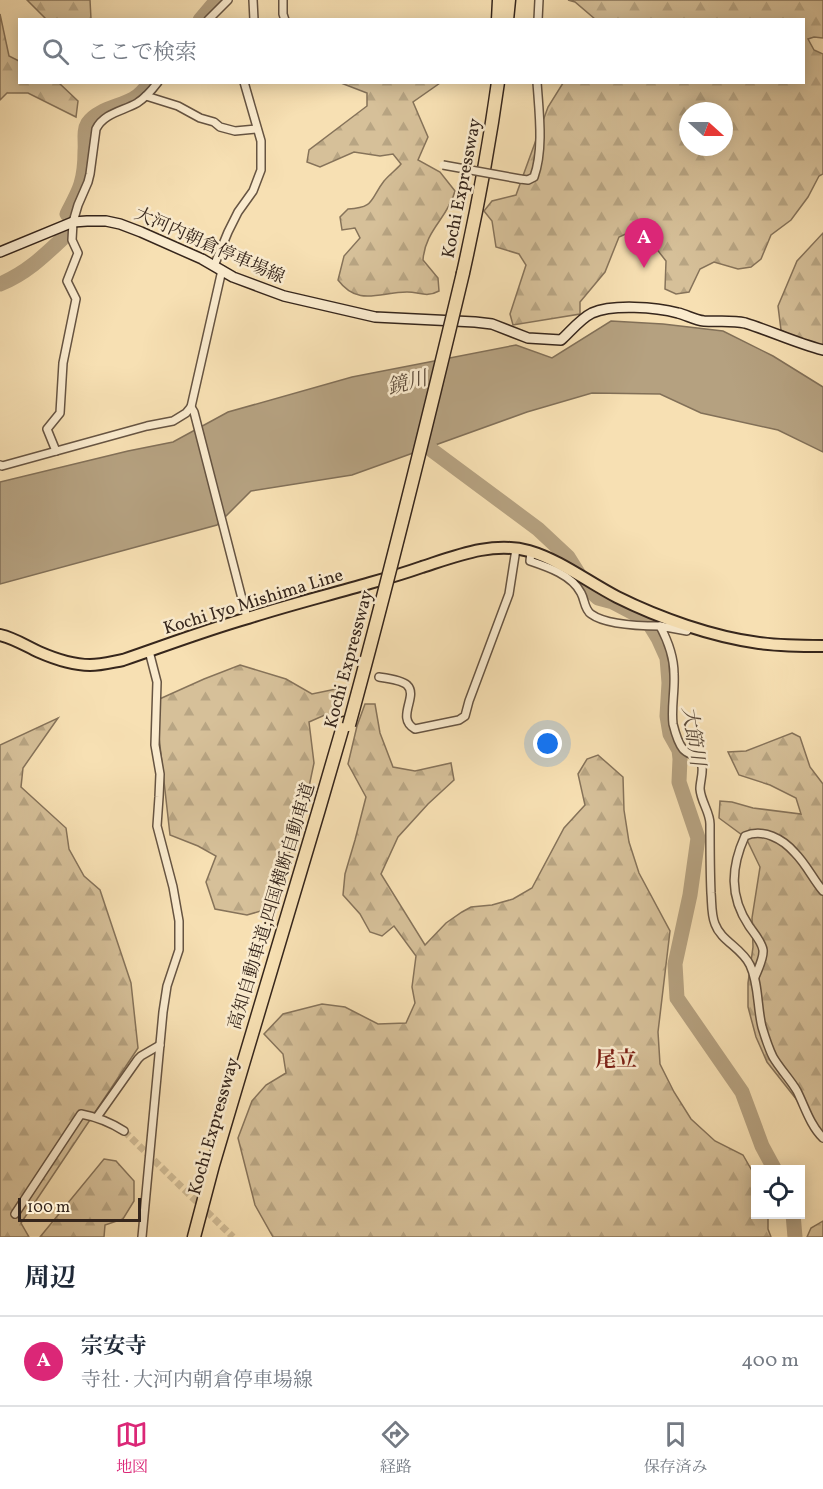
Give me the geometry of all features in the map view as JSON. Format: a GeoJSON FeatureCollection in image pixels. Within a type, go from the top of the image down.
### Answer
{"type":"FeatureCollection","features":[{"type":"Feature","properties":{"kind":"highway"},"geometry":{"type":"LineString","coordinates":[[498,18],[499,0]]}},
{"type":"Feature","properties":{"kind":"highway"},"geometry":{"type":"LineString","coordinates":[[507,18],[509,0]]}},
{"type":"Feature","properties":{"kind":"highway","name":"Kochi Expressway"},"geometry":{"type":"LineString","coordinates":[[460,272],[491,84]]}},
{"type":"Feature","properties":{"kind":"highway","name":"Kochi Expressway"},"geometry":{"type":"LineString","coordinates":[[201,1237],[237,1105],[308,872],[346,724],[383,599],[428,420],[460,272],[481,189],[498,84]]}},
{"type":"Feature","properties":{"kind":"highway","name":"高知自動車道;四国横断自動車道"},"geometry":{"type":"LineString","coordinates":[[194,1237],[213,1165],[346,724]]}},
{"type":"Feature","properties":{"kind":"main road","name":"大河内朝倉停車場線"},"geometry":{"type":"LineString","coordinates":[[0,252],[73,222],[97,221],[120,224],[233,277],[284,296],[375,317],[475,321],[492,324],[528,338],[561,340],[590,314],[618,307],[657,309],[704,321],[742,322],[823,350]]}},
{"type":"Feature","properties":{"kind":"main road","name":"Kochi Iyo Mishima Line"},"geometry":{"type":"LineString","coordinates":[[0,635],[10,637],[64,661],[90,665],[123,660],[248,618],[477,550],[493,548],[531,552],[651,612],[732,639],[793,646],[823,646]]}},
{"type":"Feature","properties":{"kind":"street"},"geometry":{"type":"LineString","coordinates":[[210,18],[228,0]]}},
{"type":"Feature","properties":{"kind":"street"},"geometry":{"type":"LineString","coordinates":[[253,0],[254,18]]}},
{"type":"Feature","properties":{"kind":"street"},"geometry":{"type":"LineString","coordinates":[[283,0],[284,18]]}},
{"type":"Feature","properties":{"kind":"street"},"geometry":{"type":"LineString","coordinates":[[538,18],[539,0]]}},
{"type":"Feature","properties":{"kind":"street"},"geometry":{"type":"LineString","coordinates":[[56,451],[46,429],[60,413],[63,363],[75,299],[67,281],[78,253],[72,240],[73,222],[90,174],[94,138],[99,124],[105,118],[138,102],[156,84]]}},
{"type":"Feature","properties":{"kind":"street"},"geometry":{"type":"LineString","coordinates":[[245,84],[261,141],[261,171],[253,191],[238,212],[228,232],[218,268],[193,409],[248,618]]}},
{"type":"Feature","properties":{"kind":"street"},"geometry":{"type":"LineString","coordinates":[[443,165],[520,179],[528,180],[534,177],[538,165],[540,121],[537,84]]}},
{"type":"Feature","properties":{"kind":"street"},"geometry":{"type":"LineString","coordinates":[[146,96],[178,106],[220,127],[235,131],[257,129]]}},
{"type":"Feature","properties":{"kind":"street"},"geometry":{"type":"LineString","coordinates":[[0,465],[173,421],[193,409]]}},
{"type":"Feature","properties":{"kind":"street"},"geometry":{"type":"LineString","coordinates":[[379,677],[409,686],[411,692],[406,720],[414,729],[459,720],[465,716],[509,594],[516,549]]}},
{"type":"Feature","properties":{"kind":"street"},"geometry":{"type":"LineString","coordinates":[[531,552],[530,561],[555,571],[576,586],[588,612],[595,616],[614,621],[687,631],[690,626]]}},
{"type":"Feature","properties":{"kind":"street"},"geometry":{"type":"LineString","coordinates":[[659,626],[667,639],[675,675],[672,710],[675,732],[682,748],[701,761],[700,789],[710,821],[709,854],[712,912],[715,926],[724,938],[743,954],[752,968],[762,1027],[773,1056],[796,1090],[815,1130],[823,1138]]}},
{"type":"Feature","properties":{"kind":"street"},"geometry":{"type":"LineString","coordinates":[[142,1237],[167,986],[179,950],[179,921],[173,887],[157,826],[160,774],[155,745],[157,682],[149,651]]}},
{"type":"Feature","properties":{"kind":"street"},"geometry":{"type":"LineString","coordinates":[[754,979],[763,952],[762,945],[742,915],[735,895],[734,876],[738,852],[745,836],[756,832],[767,834],[784,843],[796,853],[823,891]]}},
{"type":"Feature","properties":{"kind":"street"},"geometry":{"type":"LineString","coordinates":[[97,1117],[138,1059],[160,1045]]}},
{"type":"Feature","properties":{"kind":"street"},"geometry":{"type":"LineString","coordinates":[[15,1214],[81,1114],[97,1117],[124,1131]]}},
{"type":"Feature","properties":{"kind":"green space"},"geometry":{"type":"Polygon","coordinates":[[[27,0],[90,0],[91,18],[45,18],[27,0]]]}},
{"type":"Feature","properties":{"kind":"green space"},"geometry":{"type":"Polygon","coordinates":[[[568,0],[823,0],[823,38],[808,39],[814,50],[823,54],[823,174],[819,176],[808,197],[791,220],[771,235],[761,259],[751,267],[738,269],[714,262],[700,269],[689,292],[676,294],[665,289],[666,261],[652,243],[642,235],[630,232],[619,237],[605,272],[580,302],[580,314],[513,325],[510,314],[526,265],[519,254],[496,247],[492,221],[484,211],[492,201],[516,195],[548,107],[562,84],[805,84],[805,18],[594,18],[575,2],[568,0]]]}},
{"type":"Feature","properties":{"kind":"green space"},"geometry":{"type":"Polygon","coordinates":[[[0,14],[9,56],[18,60],[18,84],[60,84],[78,101],[76,117],[28,93],[7,93],[0,100],[0,14]]]}},
{"type":"Feature","properties":{"kind":"green space"},"geometry":{"type":"Polygon","coordinates":[[[344,84],[439,84],[413,102],[428,137],[418,160],[440,172],[455,191],[447,209],[432,232],[425,250],[423,260],[438,278],[439,291],[434,293],[407,292],[362,296],[353,293],[338,280],[344,256],[360,238],[355,228],[342,230],[340,217],[348,209],[368,204],[384,181],[401,164],[393,154],[380,156],[354,152],[320,167],[307,162],[309,150],[367,106],[367,93],[344,84]]]}},
{"type":"Feature","properties":{"kind":"green space"},"geometry":{"type":"Polygon","coordinates":[[[823,233],[823,354],[781,330],[778,306],[797,261],[823,233]]]}},
{"type":"Feature","properties":{"kind":"green space"},"geometry":{"type":"Polygon","coordinates":[[[240,665],[286,679],[312,694],[341,688],[338,714],[327,714],[309,722],[314,763],[305,806],[271,908],[247,915],[215,909],[206,882],[216,856],[170,835],[155,701],[240,665]]]}},
{"type":"Feature","properties":{"kind":"green space"},"geometry":{"type":"Polygon","coordinates":[[[365,704],[375,704],[380,733],[393,767],[415,771],[451,763],[454,780],[398,837],[381,874],[425,945],[446,923],[471,907],[492,905],[513,899],[532,888],[564,828],[585,805],[578,774],[587,759],[598,755],[623,777],[624,810],[629,842],[639,873],[670,931],[658,1032],[660,1064],[691,1119],[715,1141],[743,1155],[751,1169],[751,1219],[768,1219],[771,1237],[273,1237],[255,1205],[238,1138],[252,1101],[266,1085],[286,1073],[283,1054],[264,1034],[283,1014],[322,1004],[345,1007],[378,1024],[406,1023],[415,1003],[412,987],[416,956],[394,926],[382,936],[370,932],[360,914],[343,895],[345,874],[366,797],[348,764],[365,704]]]}},
{"type":"Feature","properties":{"kind":"green space"},"geometry":{"type":"Polygon","coordinates":[[[58,718],[23,768],[21,787],[66,828],[69,849],[84,876],[100,890],[131,983],[138,1048],[21,1223],[29,1237],[0,1237],[0,745],[58,718]]]}},
{"type":"Feature","properties":{"kind":"green space"},"geometry":{"type":"Polygon","coordinates":[[[792,733],[800,737],[810,767],[823,784],[823,1133],[767,1062],[756,1037],[748,1007],[748,983],[753,947],[752,918],[760,867],[746,838],[719,818],[720,801],[801,814],[796,798],[770,785],[739,775],[728,752],[746,751],[792,733]]]}},
{"type":"Feature","properties":{"kind":"green space"},"geometry":{"type":"Polygon","coordinates":[[[104,1159],[116,1161],[134,1181],[134,1201],[123,1219],[105,1225],[104,1237],[40,1237],[104,1159]]]}},
{"type":"Feature","properties":{"kind":"green space"},"geometry":{"type":"Polygon","coordinates":[[[823,1221],[823,1237],[807,1237],[811,1228],[823,1221]]]}},
{"type":"Feature","properties":{"kind":"water","name":"鏡川"},"geometry":{"type":"Polygon","coordinates":[[[611,321],[723,331],[773,356],[823,387],[823,452],[778,430],[701,413],[660,394],[592,393],[527,412],[352,475],[251,491],[217,525],[0,584],[0,482],[173,442],[228,412],[352,377],[516,345],[552,358],[611,321]]]}},
{"type":"Feature","properties":{"kind":"waterway"},"geometry":{"type":"LineString","coordinates":[[202,18],[217,0]]}},
{"type":"Feature","properties":{"kind":"waterway"},"geometry":{"type":"LineString","coordinates":[[67,214],[82,180],[85,164],[86,126],[97,114],[136,97],[149,84]]}},
{"type":"Feature","properties":{"kind":"waterway"},"geometry":{"type":"LineString","coordinates":[[0,284],[33,264],[62,239],[65,233]]}},
{"type":"Feature","properties":{"kind":"waterway","name":"大節川"},"geometry":{"type":"LineString","coordinates":[[415,434],[433,451],[538,529],[568,557],[588,589],[598,598],[613,602],[647,620],[658,638],[667,658],[669,683],[667,716],[670,734],[679,750],[679,782],[698,838],[690,895],[675,964],[677,998],[742,1092],[762,1146],[772,1165]]}},
{"type":"Feature","properties":{"kind":"waterway","name":"大節川"},"geometry":{"type":"LineString","coordinates":[[793,1219],[795,1237]]}},
{"type":"Feature","properties":{"kind":"tunnel"},"geometry":{"type":"LineString","coordinates":[[124,1131],[233,1237]]}},
{"type":"Feature","properties":{"kind":"place","name":"宗安寺"},"geometry":{"type":"Point","coordinates":[644,268]}},
{"type":"Feature","properties":{"kind":"district","name":"尾立"},"geometry":{"type":"Point","coordinates":[616,1059]}}]}
